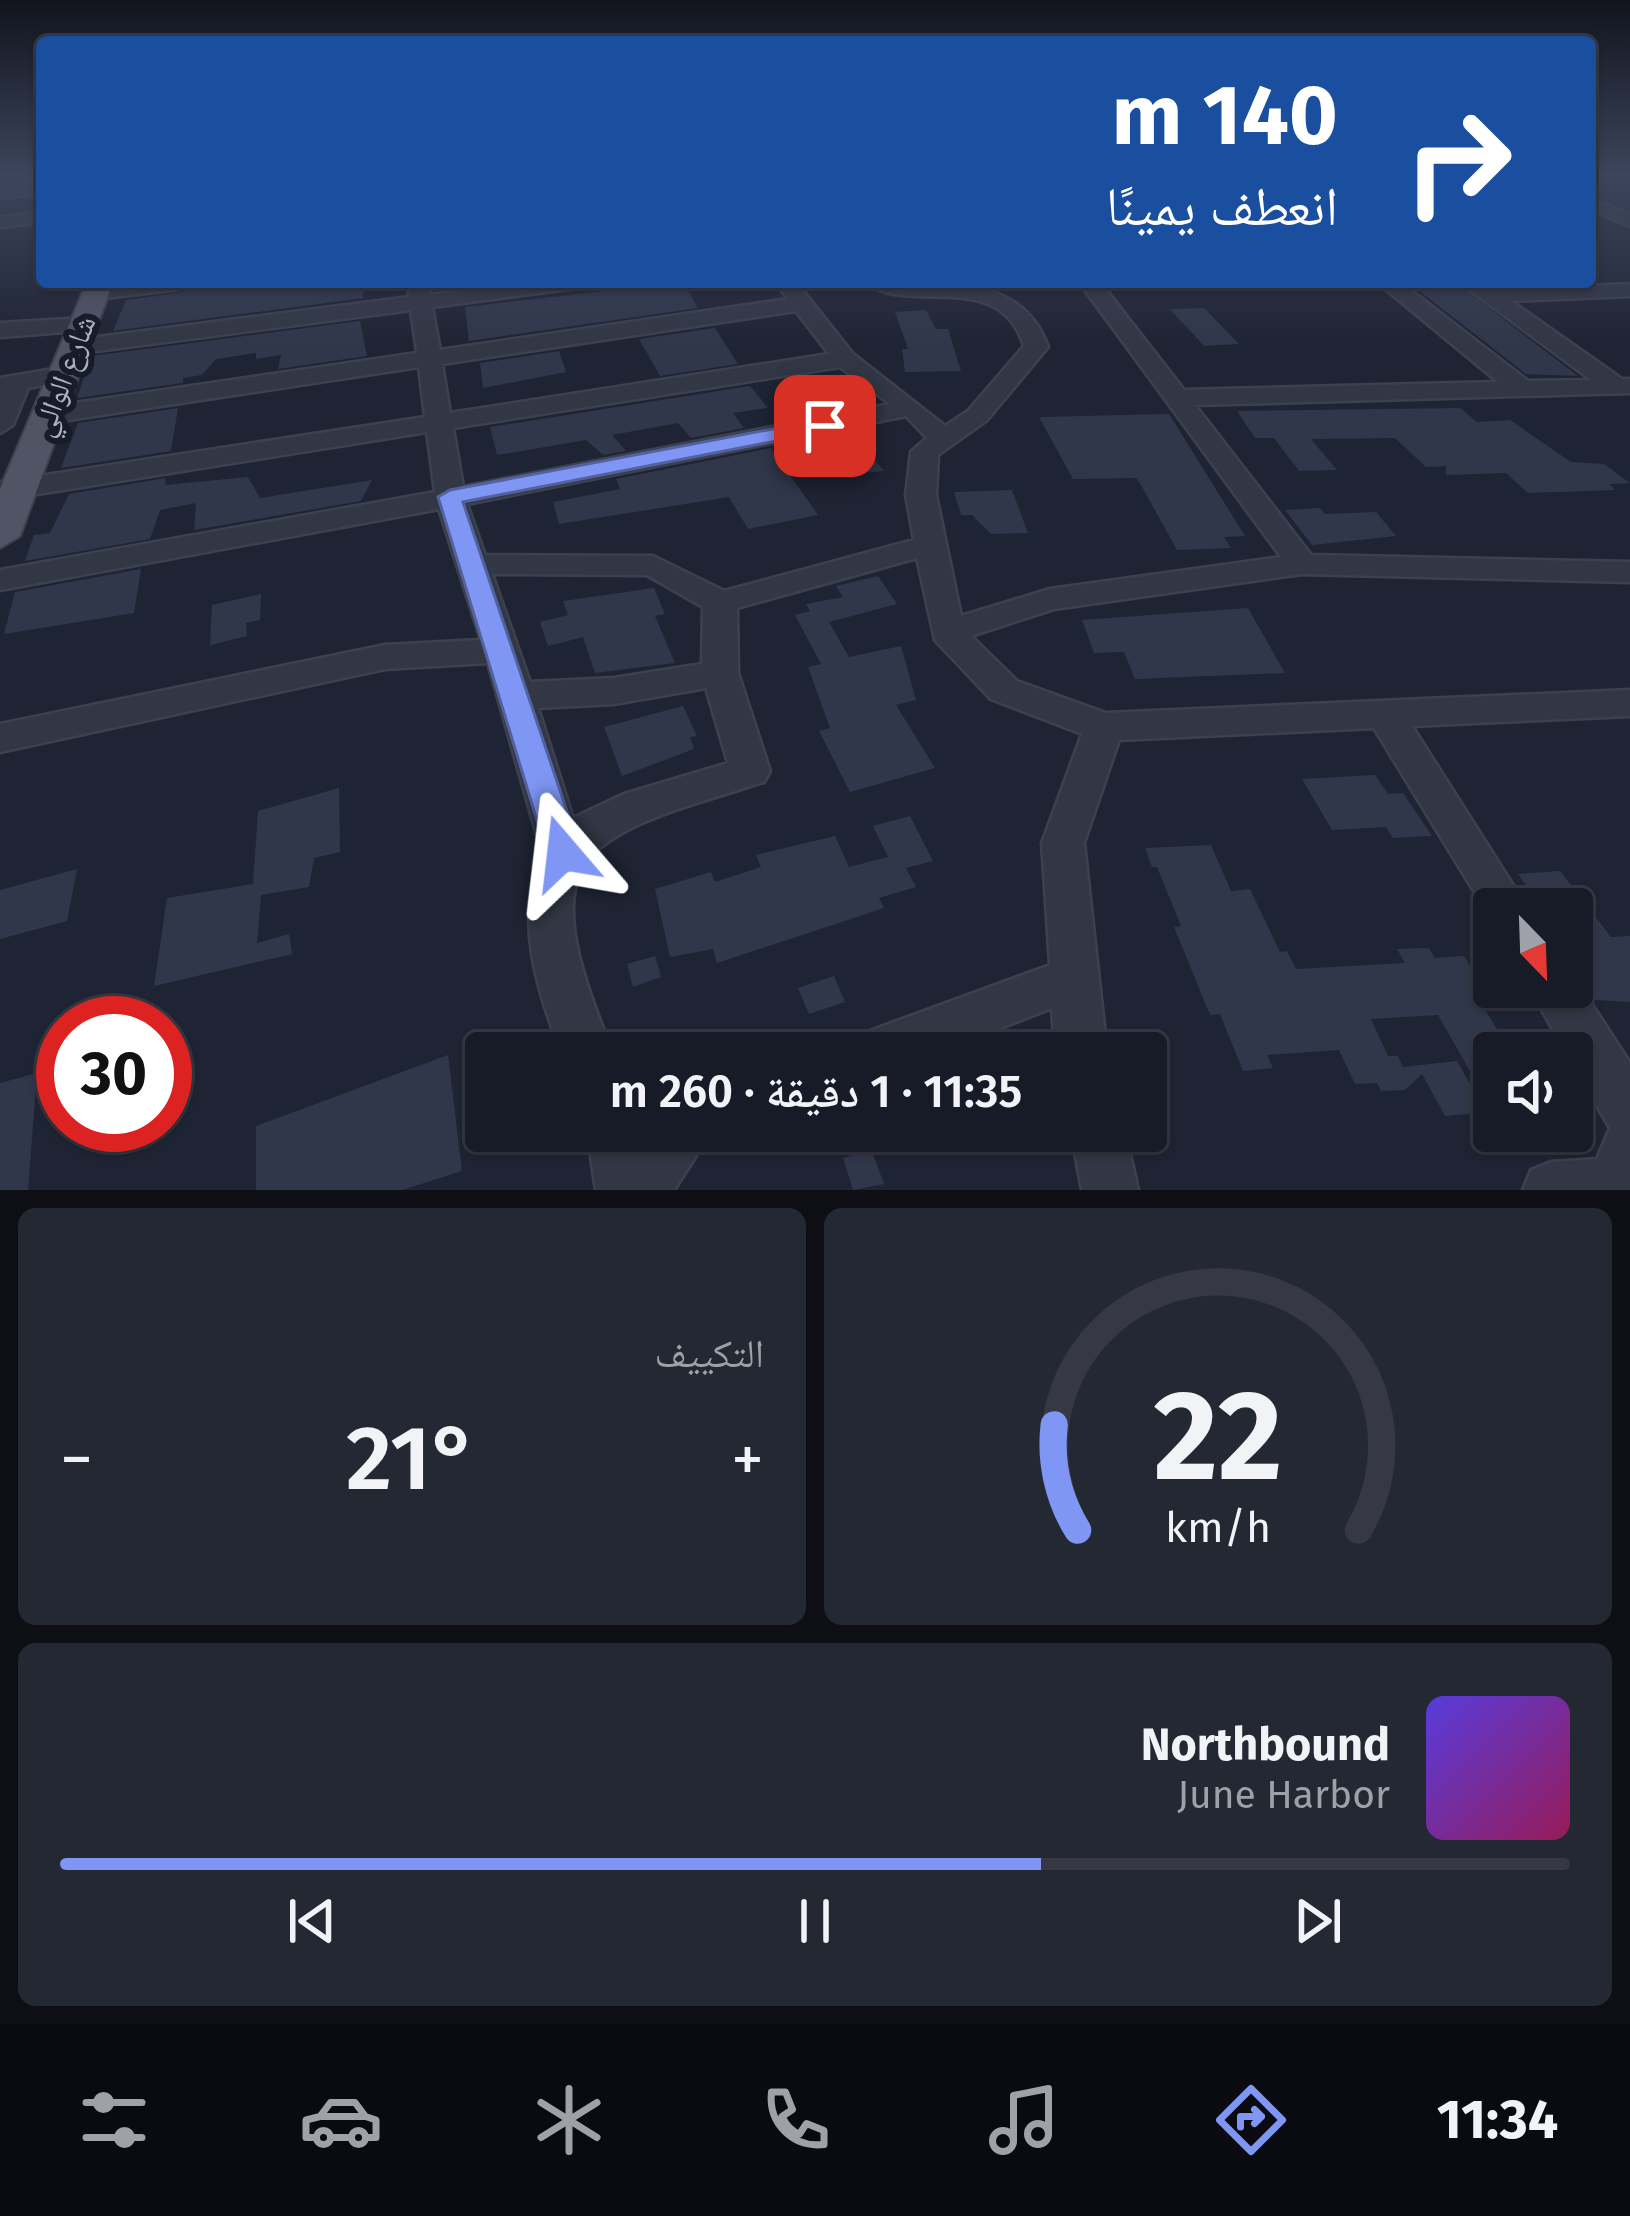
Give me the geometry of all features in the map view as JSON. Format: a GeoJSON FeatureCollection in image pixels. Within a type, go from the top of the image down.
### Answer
{"type":"FeatureCollection","features":[{"type":"Feature","properties":{"kind":"main road","name":"شارع الوالي"},"geometry":{"type":"LineString","coordinates":[[0,536],[11,489],[46,420],[98,288]]}},
{"type":"Feature","properties":{"kind":"street"},"geometry":{"type":"LineString","coordinates":[[482,288],[419,292],[74,349],[9,383],[0,429],[800,304]]}},
{"type":"Feature","properties":{"kind":"street"},"geometry":{"type":"LineString","coordinates":[[789,288],[845,358],[911,407],[945,442]]}},
{"type":"Feature","properties":{"kind":"street"},"geometry":{"type":"LineString","coordinates":[[969,288],[1019,316],[1033,331],[1036,347],[978,415],[925,452],[921,495],[947,632],[1004,690],[1104,728],[1630,703]]}},
{"type":"Feature","properties":{"kind":"street"},"geometry":{"type":"LineString","coordinates":[[1093,288],[1302,565]]}},
{"type":"Feature","properties":{"kind":"street"},"geometry":{"type":"LineString","coordinates":[[1396,288],[1521,388]]}},
{"type":"Feature","properties":{"kind":"street"},"geometry":{"type":"LineString","coordinates":[[1478,288],[1623,386]]}},
{"type":"Feature","properties":{"kind":"street"},"geometry":{"type":"LineString","coordinates":[[419,292],[450,497],[563,853]]}},
{"type":"Feature","properties":{"kind":"street"},"geometry":{"type":"LineString","coordinates":[[1490,296],[1628,292]]}},
{"type":"Feature","properties":{"kind":"street"},"geometry":{"type":"LineString","coordinates":[[0,330],[74,349]]}},
{"type":"Feature","properties":{"kind":"street"},"geometry":{"type":"LineString","coordinates":[[11,489],[845,358]]}},
{"type":"Feature","properties":{"kind":"street"},"geometry":{"type":"LineString","coordinates":[[1176,398],[1623,386]]}},
{"type":"Feature","properties":{"kind":"street"},"geometry":{"type":"LineString","coordinates":[[0,580],[911,407]]}},
{"type":"Feature","properties":{"kind":"street"},"geometry":{"type":"LineString","coordinates":[[473,564],[653,566],[720,602],[933,544]]}},
{"type":"Feature","properties":{"kind":"street"},"geometry":{"type":"LineString","coordinates":[[947,632],[1050,599],[1302,565],[1630,572]]}},
{"type":"Feature","properties":{"kind":"street"},"geometry":{"type":"LineString","coordinates":[[578,1032],[565,1001],[553,923],[552,882],[563,853],[579,837],[624,812],[750,772],[720,673],[720,602]]}},
{"type":"Feature","properties":{"kind":"street"},"geometry":{"type":"LineString","coordinates":[[0,739],[385,657],[502,651]]}},
{"type":"Feature","properties":{"kind":"street"},"geometry":{"type":"LineString","coordinates":[[514,696],[614,691],[720,673]]}},
{"type":"Feature","properties":{"kind":"street"},"geometry":{"type":"LineString","coordinates":[[1385,716],[1492,888]]}},
{"type":"Feature","properties":{"kind":"street"},"geometry":{"type":"LineString","coordinates":[[1079,1032],[1063,843],[1104,728]]}},
{"type":"Feature","properties":{"kind":"street"},"geometry":{"type":"LineString","coordinates":[[930,1032],[1073,978]]}},
{"type":"Feature","properties":{"kind":"street"},"geometry":{"type":"LineString","coordinates":[[1566,1008],[1630,1111]]}},
{"type":"Feature","properties":{"kind":"street"},"geometry":{"type":"LineString","coordinates":[[1550,1190],[1614,1186],[1630,1146]]}},
{"type":"Feature","properties":{"kind":"street"},"geometry":{"type":"LineString","coordinates":[[618,1152],[624,1190]]}},
{"type":"Feature","properties":{"kind":"street"},"geometry":{"type":"LineString","coordinates":[[639,1190],[669,1152]]}},
{"type":"Feature","properties":{"kind":"street"},"geometry":{"type":"LineString","coordinates":[[1102,1152],[1110,1190]]}},
{"type":"Feature","properties":{"kind":"building"},"geometry":{"type":"Polygon","coordinates":[[[212,288],[364,288],[363,298],[113,331],[126,300],[212,288]]]}},
{"type":"Feature","properties":{"kind":"building"},"geometry":{"type":"Polygon","coordinates":[[[631,288],[686,288],[698,308],[469,341],[465,307],[631,288]]]}},
{"type":"Feature","properties":{"kind":"building"},"geometry":{"type":"Polygon","coordinates":[[[1416,288],[1463,288],[1578,376],[1526,374],[1416,288]]]}},
{"type":"Feature","properties":{"kind":"building"},"geometry":{"type":"Polygon","coordinates":[[[1204,308],[1239,344],[1204,346],[1170,309],[1204,308]]]}},
{"type":"Feature","properties":{"kind":"building"},"geometry":{"type":"Polygon","coordinates":[[[926,310],[936,329],[948,329],[961,371],[905,372],[902,349],[908,349],[895,312],[926,310]]]}},
{"type":"Feature","properties":{"kind":"building"},"geometry":{"type":"Polygon","coordinates":[[[360,321],[367,356],[278,369],[281,355],[256,359],[256,353],[216,359],[202,375],[183,378],[183,383],[77,398],[91,356],[360,321]]]}},
{"type":"Feature","properties":{"kind":"building"},"geometry":{"type":"Polygon","coordinates":[[[715,328],[738,364],[660,376],[639,339],[715,328]]]}},
{"type":"Feature","properties":{"kind":"building"},"geometry":{"type":"Polygon","coordinates":[[[559,351],[566,372],[483,388],[480,363],[559,351]]]}},
{"type":"Feature","properties":{"kind":"building"},"geometry":{"type":"Polygon","coordinates":[[[750,386],[768,408],[733,413],[744,428],[691,438],[678,423],[612,435],[626,451],[603,455],[586,440],[497,455],[490,427],[750,386]]]}},
{"type":"Feature","properties":{"kind":"building"},"geometry":{"type":"Polygon","coordinates":[[[178,408],[171,451],[61,468],[78,423],[178,408]]]}},
{"type":"Feature","properties":{"kind":"building"},"geometry":{"type":"Polygon","coordinates":[[[1460,408],[1477,422],[1510,420],[1571,462],[1604,464],[1630,483],[1609,484],[1615,490],[1528,493],[1506,473],[1446,475],[1446,466],[1426,467],[1395,438],[1311,439],[1337,470],[1299,471],[1274,438],[1255,438],[1237,411],[1460,408]]]}},
{"type":"Feature","properties":{"kind":"building"},"geometry":{"type":"Polygon","coordinates":[[[1169,414],[1245,536],[1224,537],[1231,548],[1177,550],[1137,478],[1073,479],[1039,417],[1169,414]]]}},
{"type":"Feature","properties":{"kind":"building"},"geometry":{"type":"Polygon","coordinates":[[[851,432],[884,471],[858,473],[843,433],[851,432]]]}},
{"type":"Feature","properties":{"kind":"building"},"geometry":{"type":"Polygon","coordinates":[[[771,448],[818,515],[748,529],[729,497],[559,524],[553,502],[620,489],[616,479],[771,448]]]}},
{"type":"Feature","properties":{"kind":"building"},"geometry":{"type":"Polygon","coordinates":[[[248,477],[260,498],[372,480],[361,501],[194,530],[196,503],[160,510],[150,539],[25,561],[34,535],[50,533],[69,494],[166,478],[165,485],[248,477]]]}},
{"type":"Feature","properties":{"kind":"building"},"geometry":{"type":"Polygon","coordinates":[[[1012,490],[1028,533],[991,534],[972,515],[961,515],[954,492],[1012,490]]]}},
{"type":"Feature","properties":{"kind":"building"},"geometry":{"type":"Polygon","coordinates":[[[1320,508],[1325,514],[1376,512],[1396,536],[1312,545],[1285,510],[1320,508]]]}},
{"type":"Feature","properties":{"kind":"building"},"geometry":{"type":"Polygon","coordinates":[[[141,569],[134,613],[4,634],[15,592],[141,569]]]}},
{"type":"Feature","properties":{"kind":"building"},"geometry":{"type":"Polygon","coordinates":[[[878,576],[897,604],[829,622],[849,657],[901,646],[916,700],[896,705],[935,768],[850,792],[819,731],[830,728],[808,667],[821,664],[795,615],[810,611],[806,604],[843,597],[836,586],[878,576]]]}},
{"type":"Feature","properties":{"kind":"building"},"geometry":{"type":"Polygon","coordinates":[[[654,588],[665,614],[655,616],[675,663],[595,673],[583,637],[548,646],[540,622],[568,615],[563,601],[654,588]]]}},
{"type":"Feature","properties":{"kind":"building"},"geometry":{"type":"Polygon","coordinates":[[[261,594],[260,620],[246,623],[247,636],[210,645],[212,605],[261,594]]]}},
{"type":"Feature","properties":{"kind":"building"},"geometry":{"type":"Polygon","coordinates":[[[1248,608],[1285,673],[1135,679],[1124,652],[1094,653],[1082,620],[1248,608]]]}},
{"type":"Feature","properties":{"kind":"building"},"geometry":{"type":"Polygon","coordinates":[[[683,706],[697,736],[690,737],[694,749],[622,776],[604,727],[683,706]]]}},
{"type":"Feature","properties":{"kind":"building"},"geometry":{"type":"Polygon","coordinates":[[[1375,775],[1388,794],[1403,793],[1432,836],[1393,838],[1386,827],[1332,830],[1302,779],[1375,775]]]}},
{"type":"Feature","properties":{"kind":"building"},"geometry":{"type":"Polygon","coordinates":[[[339,788],[340,852],[314,858],[309,887],[261,895],[257,943],[289,934],[292,954],[154,986],[167,898],[253,884],[258,811],[339,788]]]}},
{"type":"Feature","properties":{"kind":"building"},"geometry":{"type":"Polygon","coordinates":[[[910,816],[933,861],[906,868],[916,887],[879,898],[884,908],[717,963],[713,949],[670,957],[655,889],[711,872],[715,882],[761,867],[756,855],[835,836],[849,867],[888,857],[873,826],[910,816]]]}},
{"type":"Feature","properties":{"kind":"building"},"geometry":{"type":"Polygon","coordinates":[[[1211,845],[1231,891],[1250,889],[1280,952],[1287,951],[1296,969],[1405,963],[1397,949],[1429,948],[1435,958],[1464,956],[1473,971],[1473,1008],[1484,1008],[1499,1032],[1473,1032],[1473,1071],[1438,1015],[1371,1019],[1388,1056],[1398,1056],[1403,1067],[1457,1061],[1473,1089],[1473,1113],[1445,1116],[1422,1074],[1405,1090],[1381,1091],[1377,1083],[1355,1084],[1339,1050],[1267,1055],[1273,1068],[1243,1071],[1220,1014],[1210,1015],[1174,927],[1181,926],[1145,848],[1211,845]]]}},
{"type":"Feature","properties":{"kind":"building"},"geometry":{"type":"Polygon","coordinates":[[[77,869],[67,921],[0,939],[0,890],[77,869]]]}},
{"type":"Feature","properties":{"kind":"building"},"geometry":{"type":"Polygon","coordinates":[[[1560,871],[1573,888],[1528,888],[1518,874],[1560,871]]]}},
{"type":"Feature","properties":{"kind":"building"},"geometry":{"type":"Polygon","coordinates":[[[1593,914],[1611,937],[1630,936],[1630,1002],[1595,1000],[1593,914]]]}},
{"type":"Feature","properties":{"kind":"building"},"geometry":{"type":"Polygon","coordinates":[[[655,956],[661,977],[633,987],[627,964],[655,956]]]}},
{"type":"Feature","properties":{"kind":"building"},"geometry":{"type":"Polygon","coordinates":[[[834,976],[845,1002],[809,1014],[798,988],[834,976]]]}},
{"type":"Feature","properties":{"kind":"building"},"geometry":{"type":"Polygon","coordinates":[[[448,1055],[462,1171],[402,1190],[256,1190],[256,1126],[448,1055]]]}},
{"type":"Feature","properties":{"kind":"building"},"geometry":{"type":"Polygon","coordinates":[[[36,1073],[28,1190],[0,1190],[0,1083],[36,1073]]]}},
{"type":"Feature","properties":{"kind":"building"},"geometry":{"type":"Polygon","coordinates":[[[872,1152],[884,1184],[853,1190],[843,1158],[872,1152]]]}},
{"type":"Feature","properties":{"kind":"route"},"geometry":{"type":"LineString","coordinates":[[563,853],[450,497],[825,426]]}}]}
